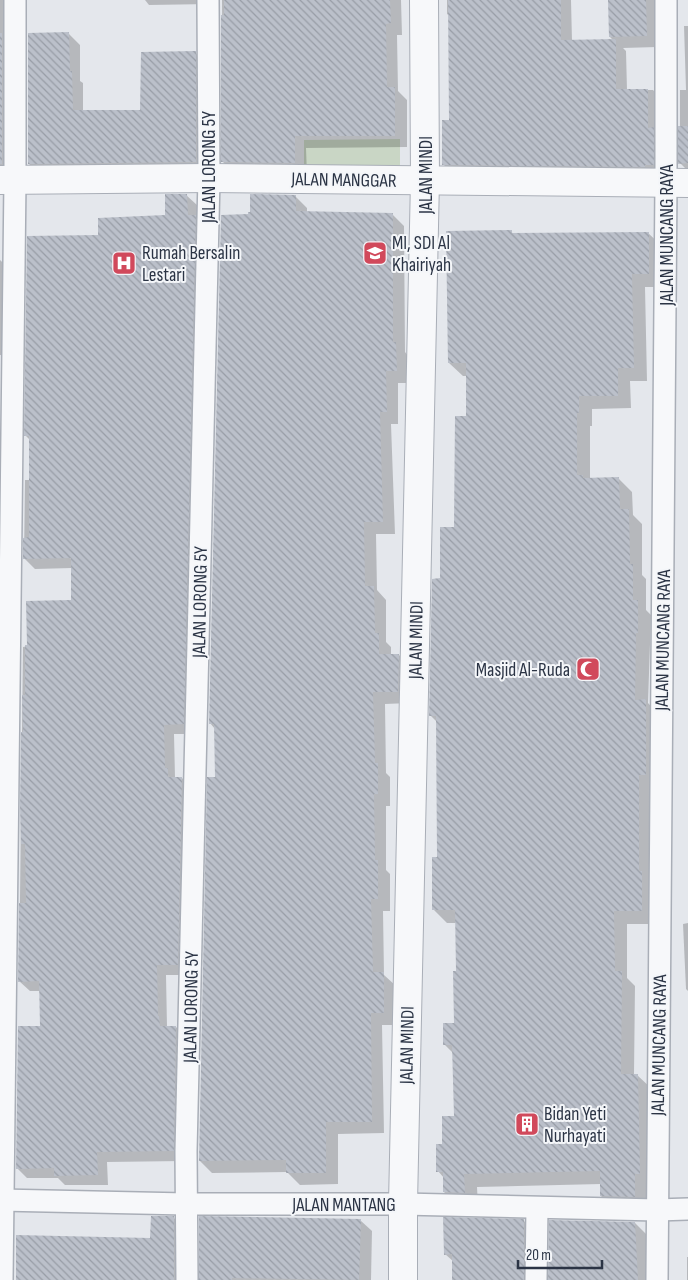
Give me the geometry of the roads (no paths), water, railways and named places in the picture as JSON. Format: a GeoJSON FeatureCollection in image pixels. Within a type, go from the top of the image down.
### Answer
{"type":"FeatureCollection","features":[{"type":"Feature","properties":{"kind":"street"},"geometry":{"type":"LineString","coordinates":[[2,1280],[8,180],[15,0]]}},
{"type":"Feature","properties":{"kind":"street","name":"JALAN LORONG 5Y"},"geometry":{"type":"LineString","coordinates":[[187,1280],[186,1204],[209,178],[208,0]]}},
{"type":"Feature","properties":{"kind":"street","name":"JALAN MINDI"},"geometry":{"type":"LineString","coordinates":[[403,1280],[403,1204],[425,180],[424,0]]}},
{"type":"Feature","properties":{"kind":"street","name":"JALAN MUNCANG RAYA"},"geometry":{"type":"LineString","coordinates":[[657,1280],[677,182],[666,0]]}},
{"type":"Feature","properties":{"kind":"street","name":"JALAN MANGGAR"},"geometry":{"type":"LineString","coordinates":[[8,180],[209,178],[677,182]]}},
{"type":"Feature","properties":{"kind":"street","name":"JALAN MANTANG"},"geometry":{"type":"LineString","coordinates":[[2,1200],[186,1204],[403,1204],[536,1208],[688,1209]]}},
{"type":"Feature","properties":{"kind":"street"},"geometry":{"type":"LineString","coordinates":[[536,1208],[536,1280]]}},
{"type":"Feature","properties":{"kind":"place","name":"MI, SDI Al Khairiyah"},"geometry":{"type":"Point","coordinates":[375,253]}},
{"type":"Feature","properties":{"kind":"place","name":"Rumah Bersalin Lestari"},"geometry":{"type":"Point","coordinates":[124,263]}},
{"type":"Feature","properties":{"kind":"place","name":"Masjid Al-Ruda"},"geometry":{"type":"Point","coordinates":[588,669]}},
{"type":"Feature","properties":{"kind":"place","name":"Bidan Yeti Nurhayati"},"geometry":{"type":"Point","coordinates":[527,1124]}}]}
